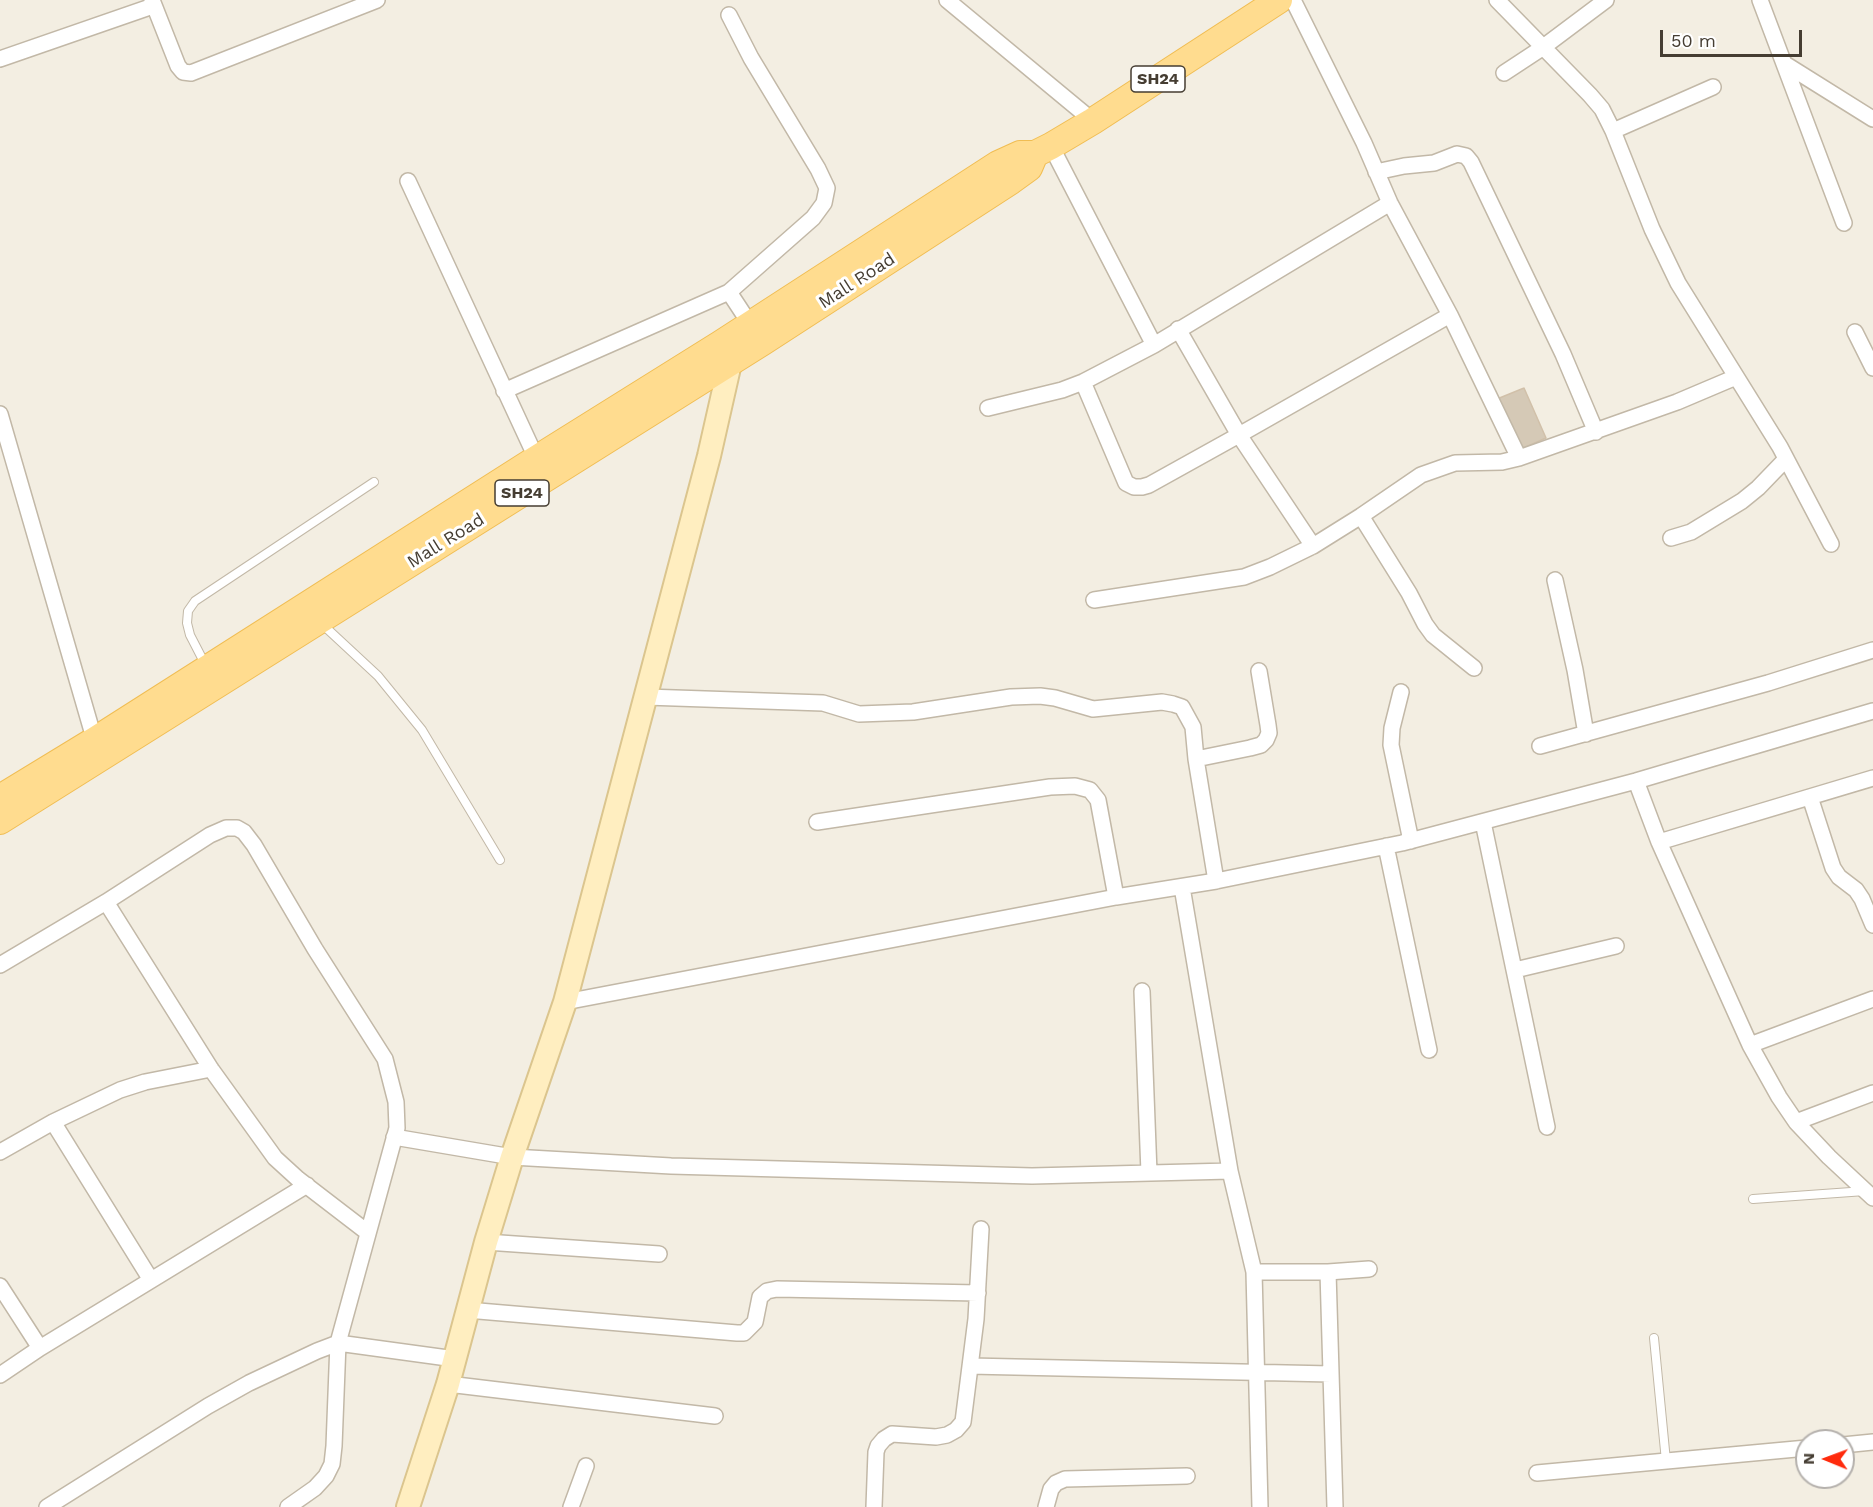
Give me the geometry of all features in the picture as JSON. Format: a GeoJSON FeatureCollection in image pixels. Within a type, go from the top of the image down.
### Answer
{"type":"FeatureCollection","features":[{"type":"Feature","properties":{"kind":"main road","name":"Mall Road"},"geometry":{"type":"LineString","coordinates":[[0,798],[97,749],[318,621],[541,468],[750,333],[1011,181],[1029,168],[1043,150],[1094,121],[1279,0]]}},
{"type":"Feature","properties":{"kind":"main road","name":"Mall Road"},"geometry":{"type":"LineString","coordinates":[[0,820],[207,668],[541,468],[730,363],[750,333]]}},
{"type":"Feature","properties":{"kind":"main road"},"geometry":{"type":"LineString","coordinates":[[408,1507],[448,1384],[512,1156],[565,1002],[709,456],[730,363]]}},
{"type":"Feature","properties":{"kind":"street"},"geometry":{"type":"LineString","coordinates":[[0,59],[152,3],[178,66],[183,72],[191,73],[377,0]]}},
{"type":"Feature","properties":{"kind":"street"},"geometry":{"type":"LineString","coordinates":[[947,0],[1094,121]]}},
{"type":"Feature","properties":{"kind":"street"},"geometry":{"type":"LineString","coordinates":[[1293,0],[1354,123],[1390,203],[1450,315],[1519,458]]}},
{"type":"Feature","properties":{"kind":"street"},"geometry":{"type":"LineString","coordinates":[[1497,0],[1602,110],[1677,283],[1786,459],[1831,544]]}},
{"type":"Feature","properties":{"kind":"street"},"geometry":{"type":"LineString","coordinates":[[1504,73],[1606,0]]}},
{"type":"Feature","properties":{"kind":"street"},"geometry":{"type":"LineString","coordinates":[[1760,0],[1844,223]]}},
{"type":"Feature","properties":{"kind":"street"},"geometry":{"type":"LineString","coordinates":[[504,391],[729,292],[813,218],[824,203],[827,188],[818,170],[751,58],[729,15]]}},
{"type":"Feature","properties":{"kind":"street"},"geometry":{"type":"LineString","coordinates":[[1785,64],[1873,119]]}},
{"type":"Feature","properties":{"kind":"street"},"geometry":{"type":"LineString","coordinates":[[1613,131],[1713,87]]}},
{"type":"Feature","properties":{"kind":"street"},"geometry":{"type":"LineString","coordinates":[[1043,150],[1154,345]]}},
{"type":"Feature","properties":{"kind":"street"},"geometry":{"type":"LineString","coordinates":[[1377,172],[1434,163],[1457,154],[1466,156],[1471,162],[1563,354],[1596,432]]}},
{"type":"Feature","properties":{"kind":"street"},"geometry":{"type":"LineString","coordinates":[[408,181],[541,468]]}},
{"type":"Feature","properties":{"kind":"street"},"geometry":{"type":"LineString","coordinates":[[988,408],[1062,390],[1083,382],[1154,345],[1390,203]]}},
{"type":"Feature","properties":{"kind":"street"},"geometry":{"type":"LineString","coordinates":[[729,292],[750,333]]}},
{"type":"Feature","properties":{"kind":"street"},"geometry":{"type":"LineString","coordinates":[[1083,382],[1126,483],[1130,486],[1142,487],[1239,435],[1450,315]]}},
{"type":"Feature","properties":{"kind":"street"},"geometry":{"type":"LineString","coordinates":[[1178,329],[1239,435],[1313,546]]}},
{"type":"Feature","properties":{"kind":"street"},"geometry":{"type":"LineString","coordinates":[[1855,332],[1873,368]]}},
{"type":"Feature","properties":{"kind":"street"},"geometry":{"type":"LineString","coordinates":[[1094,600],[1244,577],[1313,546],[1421,474],[1455,464],[1502,462],[1519,458],[1677,402],[1736,377]]}},
{"type":"Feature","properties":{"kind":"street"},"geometry":{"type":"LineString","coordinates":[[0,414],[3,432],[97,749]]}},
{"type":"Feature","properties":{"kind":"street"},"geometry":{"type":"LineString","coordinates":[[1671,538],[1691,532],[1742,501],[1786,459]]}},
{"type":"Feature","properties":{"kind":"street"},"geometry":{"type":"LineString","coordinates":[[1361,516],[1433,635],[1474,668]]}},
{"type":"Feature","properties":{"kind":"street"},"geometry":{"type":"LineString","coordinates":[[1555,580],[1575,670],[1586,734]]}},
{"type":"Feature","properties":{"kind":"street"},"geometry":{"type":"LineString","coordinates":[[1540,746],[1768,683],[1873,650]]}},
{"type":"Feature","properties":{"kind":"street"},"geometry":{"type":"LineString","coordinates":[[1196,759],[1250,748],[1261,745],[1266,740],[1269,733],[1259,671]]}},
{"type":"Feature","properties":{"kind":"street"},"geometry":{"type":"LineString","coordinates":[[1401,692],[1392,728],[1391,745],[1411,841]]}},
{"type":"Feature","properties":{"kind":"street"},"geometry":{"type":"LineString","coordinates":[[646,697],[823,703],[859,714],[914,712],[1011,697],[1040,696],[1056,698],[1093,709],[1162,702],[1173,704],[1182,707],[1193,727],[1216,881]]}},
{"type":"Feature","properties":{"kind":"street"},"geometry":{"type":"LineString","coordinates":[[565,1002],[1116,897],[1216,881],[1411,841],[1636,781],[1873,711]]}},
{"type":"Feature","properties":{"kind":"street"},"geometry":{"type":"LineString","coordinates":[[1659,842],[1873,778]]}},
{"type":"Feature","properties":{"kind":"street"},"geometry":{"type":"LineString","coordinates":[[1636,781],[1659,842],[1750,1045],[1779,1097],[1796,1122],[1829,1157],[1868,1189]]}},
{"type":"Feature","properties":{"kind":"street"},"geometry":{"type":"LineString","coordinates":[[817,822],[1050,787],[1075,786],[1090,790],[1098,800],[1116,897]]}},
{"type":"Feature","properties":{"kind":"street"},"geometry":{"type":"LineString","coordinates":[[1810,797],[1833,868],[1839,877],[1856,890],[1862,898],[1873,925]]}},
{"type":"Feature","properties":{"kind":"street"},"geometry":{"type":"LineString","coordinates":[[1484,822],[1547,1127]]}},
{"type":"Feature","properties":{"kind":"street"},"geometry":{"type":"LineString","coordinates":[[0,965],[106,902],[210,836],[226,828],[237,828],[244,832],[254,845],[315,949],[385,1059],[396,1102],[397,1128],[338,1343],[332,1464],[326,1476],[315,1488],[288,1507]]}},
{"type":"Feature","properties":{"kind":"street"},"geometry":{"type":"LineString","coordinates":[[1386,846],[1429,1050]]}},
{"type":"Feature","properties":{"kind":"street"},"geometry":{"type":"LineString","coordinates":[[1182,887],[1230,1171],[1254,1272],[1260,1507]]}},
{"type":"Feature","properties":{"kind":"street"},"geometry":{"type":"LineString","coordinates":[[106,902],[211,1069],[275,1158],[367,1232]]}},
{"type":"Feature","properties":{"kind":"street"},"geometry":{"type":"LineString","coordinates":[[1515,970],[1616,946]]}},
{"type":"Feature","properties":{"kind":"street"},"geometry":{"type":"LineString","coordinates":[[1142,991],[1149,1173]]}},
{"type":"Feature","properties":{"kind":"street"},"geometry":{"type":"LineString","coordinates":[[1750,1045],[1873,999]]}},
{"type":"Feature","properties":{"kind":"street"},"geometry":{"type":"LineString","coordinates":[[0,1152],[53,1122],[120,1090],[145,1082],[211,1069]]}},
{"type":"Feature","properties":{"kind":"street"},"geometry":{"type":"LineString","coordinates":[[1796,1122],[1873,1093]]}},
{"type":"Feature","properties":{"kind":"street"},"geometry":{"type":"LineString","coordinates":[[53,1122],[151,1280]]}},
{"type":"Feature","properties":{"kind":"street"},"geometry":{"type":"LineString","coordinates":[[394,1137],[512,1156],[671,1166],[1021,1176],[1230,1171]]}},
{"type":"Feature","properties":{"kind":"street"},"geometry":{"type":"LineString","coordinates":[[0,1375],[40,1348],[307,1185]]}},
{"type":"Feature","properties":{"kind":"street"},"geometry":{"type":"LineString","coordinates":[[874,1507],[876,1452],[884,1439],[892,1434],[936,1437],[947,1435],[963,1422],[978,1293],[981,1229]]}},
{"type":"Feature","properties":{"kind":"street"},"geometry":{"type":"LineString","coordinates":[[486,1242],[659,1254]]}},
{"type":"Feature","properties":{"kind":"street"},"geometry":{"type":"LineString","coordinates":[[1254,1272],[1328,1272],[1369,1269]]}},
{"type":"Feature","properties":{"kind":"street"},"geometry":{"type":"LineString","coordinates":[[1328,1272],[1335,1507]]}},
{"type":"Feature","properties":{"kind":"street"},"geometry":{"type":"LineString","coordinates":[[0,1286],[40,1348]]}},
{"type":"Feature","properties":{"kind":"street"},"geometry":{"type":"LineString","coordinates":[[468,1310],[744,1333],[755,1322],[760,1297],[767,1291],[777,1289],[978,1293]]}},
{"type":"Feature","properties":{"kind":"street"},"geometry":{"type":"LineString","coordinates":[[47,1507],[208,1406],[249,1383],[338,1343],[454,1359]]}},
{"type":"Feature","properties":{"kind":"street"},"geometry":{"type":"LineString","coordinates":[[970,1366],[1331,1374]]}},
{"type":"Feature","properties":{"kind":"street"},"geometry":{"type":"LineString","coordinates":[[448,1384],[715,1416]]}},
{"type":"Feature","properties":{"kind":"street"},"geometry":{"type":"LineString","coordinates":[[1855,1444],[1873,1442]]}},
{"type":"Feature","properties":{"kind":"street"},"geometry":{"type":"LineString","coordinates":[[1538,1473],[1795,1449]]}},
{"type":"Feature","properties":{"kind":"street"},"geometry":{"type":"LineString","coordinates":[[571,1507],[586,1466]]}},
{"type":"Feature","properties":{"kind":"street"},"geometry":{"type":"LineString","coordinates":[[1047,1507],[1051,1489],[1056,1483],[1065,1479],[1187,1476]]}},
{"type":"Feature","properties":{"kind":"lane"},"geometry":{"type":"LineString","coordinates":[[207,668],[190,635],[187,622],[189,611],[195,601],[374,482]]}},
{"type":"Feature","properties":{"kind":"lane"},"geometry":{"type":"LineString","coordinates":[[318,621],[378,676],[422,730],[500,860]]}},
{"type":"Feature","properties":{"kind":"lane"},"geometry":{"type":"LineString","coordinates":[[1753,1199],[1868,1189]]}},
{"type":"Feature","properties":{"kind":"lane"},"geometry":{"type":"LineString","coordinates":[[1654,1338],[1666,1461]]}},
{"type":"Feature","properties":{"kind":"building"},"geometry":{"type":"Polygon","coordinates":[[[1524,388],[1546,438],[1519,450],[1497,399],[1524,388]]]}}]}
